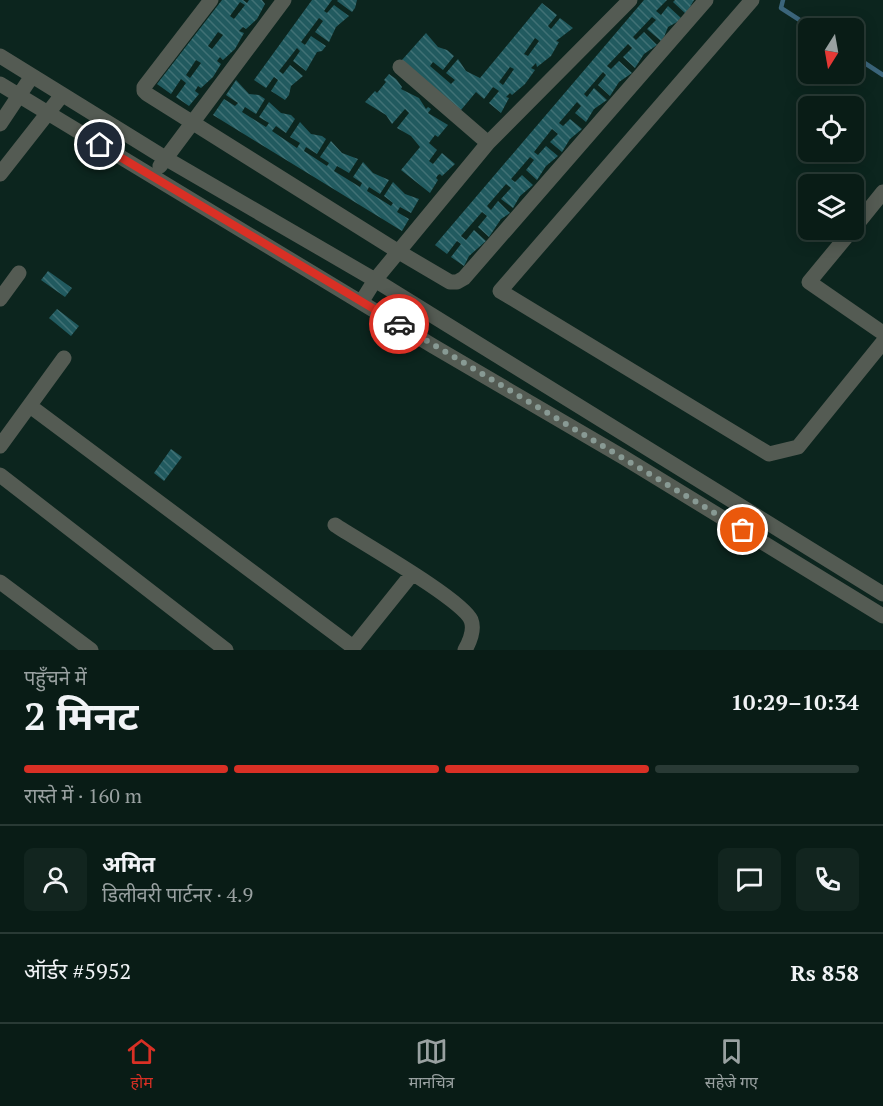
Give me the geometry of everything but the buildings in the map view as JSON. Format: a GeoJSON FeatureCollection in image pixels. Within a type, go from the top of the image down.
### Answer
{"type":"FeatureCollection","features":[{"type":"Feature","properties":{"kind":"street"},"geometry":{"type":"LineString","coordinates":[[211,0],[144,89],[147,94],[450,282],[457,282],[464,278],[706,0]]}},
{"type":"Feature","properties":{"kind":"street"},"geometry":{"type":"LineString","coordinates":[[153,175],[284,0]]}},
{"type":"Feature","properties":{"kind":"street"},"geometry":{"type":"LineString","coordinates":[[362,301],[375,280],[488,143],[630,0]]}},
{"type":"Feature","properties":{"kind":"street"},"geometry":{"type":"LineString","coordinates":[[752,0],[500,291],[770,454],[798,447],[883,342]]}},
{"type":"Feature","properties":{"kind":"street"},"geometry":{"type":"LineString","coordinates":[[0,56],[165,158],[375,280],[883,594]]}},
{"type":"Feature","properties":{"kind":"street"},"geometry":{"type":"LineString","coordinates":[[400,67],[488,143]]}},
{"type":"Feature","properties":{"kind":"street"},"geometry":{"type":"LineString","coordinates":[[0,124],[32,76]]}},
{"type":"Feature","properties":{"kind":"street"},"geometry":{"type":"LineString","coordinates":[[0,84],[883,616]]}},
{"type":"Feature","properties":{"kind":"street"},"geometry":{"type":"LineString","coordinates":[[0,174],[62,95]]}},
{"type":"Feature","properties":{"kind":"street"},"geometry":{"type":"LineString","coordinates":[[864,215],[883,192]]}},
{"type":"Feature","properties":{"kind":"street"},"geometry":{"type":"LineString","coordinates":[[844,240],[809,282],[883,333]]}},
{"type":"Feature","properties":{"kind":"street"},"geometry":{"type":"LineString","coordinates":[[0,299],[19,273]]}},
{"type":"Feature","properties":{"kind":"street"},"geometry":{"type":"LineString","coordinates":[[0,446],[64,358]]}},
{"type":"Feature","properties":{"kind":"street"},"geometry":{"type":"LineString","coordinates":[[30,406],[352,648],[412,574]]}},
{"type":"Feature","properties":{"kind":"street"},"geometry":{"type":"LineString","coordinates":[[0,475],[226,650]]}},
{"type":"Feature","properties":{"kind":"street"},"geometry":{"type":"LineString","coordinates":[[335,525],[465,610],[472,624],[472,633],[465,650]]}},
{"type":"Feature","properties":{"kind":"street"},"geometry":{"type":"LineString","coordinates":[[0,582],[91,650]]}},
{"type":"Feature","properties":{"kind":"waterway"},"geometry":{"type":"LineString","coordinates":[[783,0],[781,8],[798,19]]}},
{"type":"Feature","properties":{"kind":"waterway"},"geometry":{"type":"LineString","coordinates":[[864,63],[883,75]]}},
{"type":"Feature","properties":{"kind":"way so far"},"geometry":{"type":"LineString","coordinates":[[399,324],[743,530]]}},
{"type":"Feature","properties":{"kind":"route"},"geometry":{"type":"LineString","coordinates":[[100,145],[399,324]]}}]}
